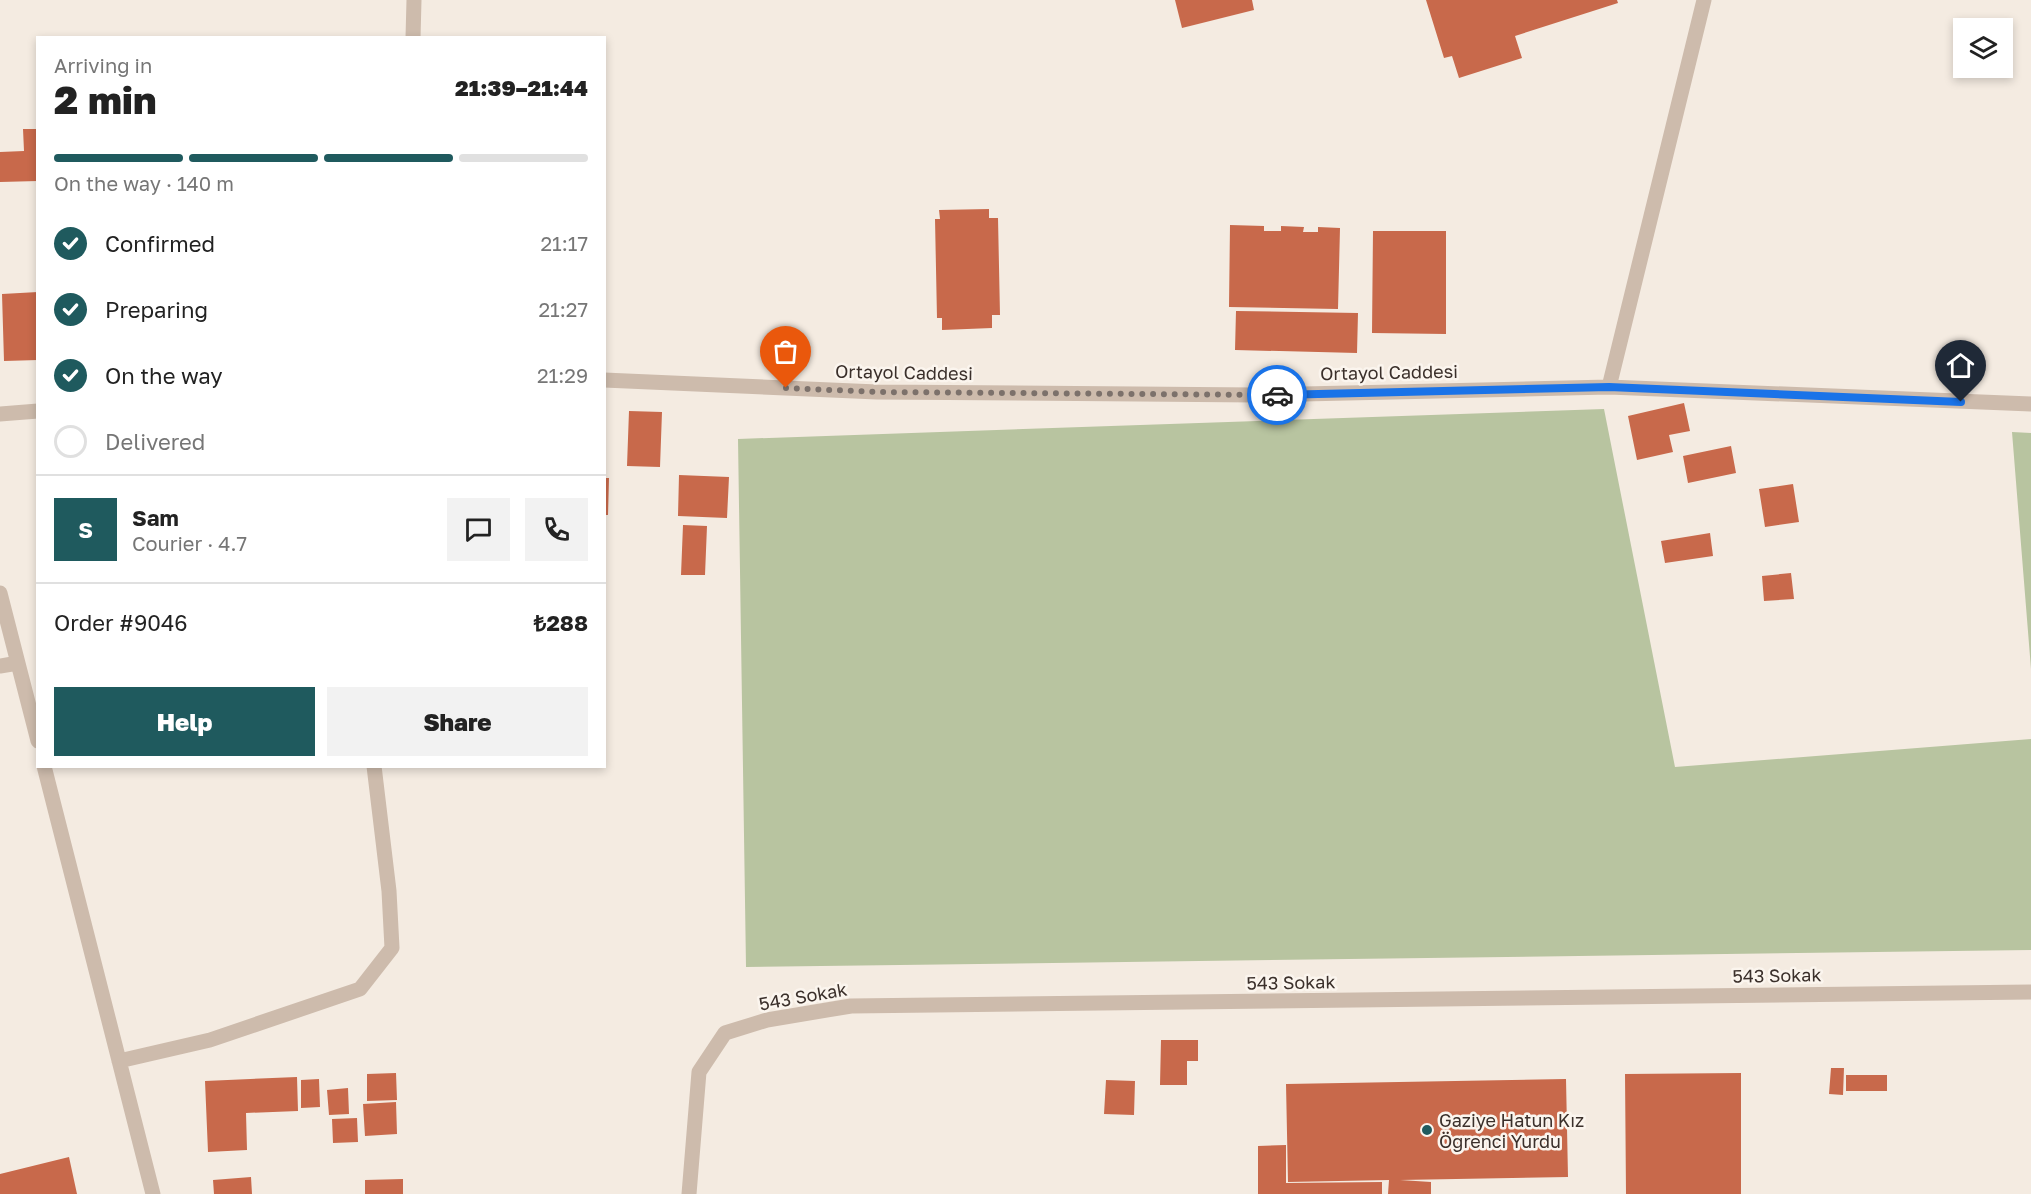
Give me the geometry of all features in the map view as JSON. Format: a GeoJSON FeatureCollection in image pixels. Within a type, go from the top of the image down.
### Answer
{"type":"FeatureCollection","features":[{"type":"Feature","properties":{"kind":"street"},"geometry":{"type":"LineString","coordinates":[[413,36],[414,0]]}},
{"type":"Feature","properties":{"kind":"street"},"geometry":{"type":"LineString","coordinates":[[1609,387],[1704,0]]}},
{"type":"Feature","properties":{"kind":"street","name":"Ortayol Caddesi"},"geometry":{"type":"LineString","coordinates":[[606,380],[877,392],[1245,395],[1609,387],[2031,404]]}},
{"type":"Feature","properties":{"kind":"street"},"geometry":{"type":"LineString","coordinates":[[0,414],[36,411]]}},
{"type":"Feature","properties":{"kind":"street"},"geometry":{"type":"LineString","coordinates":[[0,593],[36,733]]}},
{"type":"Feature","properties":{"kind":"street"},"geometry":{"type":"LineString","coordinates":[[0,666],[18,663]]}},
{"type":"Feature","properties":{"kind":"street"},"geometry":{"type":"LineString","coordinates":[[45,768],[153,1194]]}},
{"type":"Feature","properties":{"kind":"street"},"geometry":{"type":"LineString","coordinates":[[119,1061],[210,1040],[360,989],[392,948],[389,891],[374,768]]}},
{"type":"Feature","properties":{"kind":"street","name":"543 Sokak"},"geometry":{"type":"LineString","coordinates":[[689,1194],[699,1072],[724,1033],[767,1020],[851,1006],[2031,992]]}},
{"type":"Feature","properties":{"kind":"green space"},"geometry":{"type":"Polygon","coordinates":[[[1604,409],[1675,767],[2031,739],[2031,950],[746,967],[738,439],[1604,409]]]}},
{"type":"Feature","properties":{"kind":"green space"},"geometry":{"type":"Polygon","coordinates":[[[2012,432],[2031,433],[2031,669],[2012,432]]]}},
{"type":"Feature","properties":{"kind":"building"},"geometry":{"type":"Polygon","coordinates":[[[1175,0],[1252,0],[1254,10],[1182,28],[1175,0]]]}},
{"type":"Feature","properties":{"kind":"building"},"geometry":{"type":"Polygon","coordinates":[[[1426,0],[1617,0],[1618,3],[1515,36],[1522,58],[1459,78],[1452,56],[1444,58],[1426,0]]]}},
{"type":"Feature","properties":{"kind":"building"},"geometry":{"type":"Polygon","coordinates":[[[23,129],[36,129],[36,181],[0,182],[0,152],[24,151],[23,129]]]}},
{"type":"Feature","properties":{"kind":"building"},"geometry":{"type":"Polygon","coordinates":[[[989,209],[989,218],[998,218],[1000,315],[992,315],[992,328],[942,330],[942,318],[937,318],[935,219],[940,219],[939,210],[989,209]]]}},
{"type":"Feature","properties":{"kind":"building"},"geometry":{"type":"Polygon","coordinates":[[[1230,225],[1264,226],[1264,231],[1281,231],[1281,226],[1304,227],[1303,232],[1318,232],[1318,227],[1340,228],[1338,309],[1229,307],[1230,225]]]}},
{"type":"Feature","properties":{"kind":"building"},"geometry":{"type":"Polygon","coordinates":[[[1373,231],[1446,231],[1446,334],[1372,333],[1373,231]]]}},
{"type":"Feature","properties":{"kind":"building"},"geometry":{"type":"Polygon","coordinates":[[[36,292],[36,360],[4,361],[2,294],[36,292]]]}},
{"type":"Feature","properties":{"kind":"building"},"geometry":{"type":"Polygon","coordinates":[[[1236,311],[1358,313],[1357,353],[1235,350],[1236,311]]]}},
{"type":"Feature","properties":{"kind":"building"},"geometry":{"type":"Polygon","coordinates":[[[1684,403],[1690,431],[1669,435],[1673,452],[1637,460],[1628,416],[1684,403]]]}},
{"type":"Feature","properties":{"kind":"building"},"geometry":{"type":"Polygon","coordinates":[[[629,411],[662,412],[660,467],[627,466],[629,411]]]}},
{"type":"Feature","properties":{"kind":"building"},"geometry":{"type":"Polygon","coordinates":[[[1731,446],[1736,473],[1688,483],[1683,456],[1731,446]]]}},
{"type":"Feature","properties":{"kind":"building"},"geometry":{"type":"Polygon","coordinates":[[[679,475],[729,477],[727,518],[678,516],[679,475]]]}},
{"type":"Feature","properties":{"kind":"building"},"geometry":{"type":"Polygon","coordinates":[[[606,478],[609,478],[608,515],[606,515],[606,478]]]}},
{"type":"Feature","properties":{"kind":"building"},"geometry":{"type":"Polygon","coordinates":[[[1793,484],[1799,522],[1765,527],[1759,489],[1793,484]]]}},
{"type":"Feature","properties":{"kind":"building"},"geometry":{"type":"Polygon","coordinates":[[[683,525],[707,526],[705,575],[681,575],[683,525]]]}},
{"type":"Feature","properties":{"kind":"building"},"geometry":{"type":"Polygon","coordinates":[[[1710,533],[1713,556],[1665,563],[1661,541],[1710,533]]]}},
{"type":"Feature","properties":{"kind":"building"},"geometry":{"type":"Polygon","coordinates":[[[1791,573],[1794,599],[1764,601],[1762,576],[1791,573]]]}},
{"type":"Feature","properties":{"kind":"building"},"geometry":{"type":"Polygon","coordinates":[[[1161,1040],[1198,1040],[1198,1061],[1187,1061],[1187,1085],[1160,1085],[1161,1040]]]}},
{"type":"Feature","properties":{"kind":"building"},"geometry":{"type":"Polygon","coordinates":[[[1831,1068],[1844,1068],[1843,1095],[1829,1094],[1831,1068]]]}},
{"type":"Feature","properties":{"kind":"building"},"geometry":{"type":"Polygon","coordinates":[[[396,1073],[397,1100],[367,1101],[367,1074],[396,1073]]]}},
{"type":"Feature","properties":{"kind":"building"},"geometry":{"type":"Polygon","coordinates":[[[1741,1073],[1741,1194],[1626,1194],[1625,1074],[1741,1073]]]}},
{"type":"Feature","properties":{"kind":"building"},"geometry":{"type":"Polygon","coordinates":[[[1846,1075],[1887,1075],[1887,1091],[1846,1091],[1846,1075]]]}},
{"type":"Feature","properties":{"kind":"building"},"geometry":{"type":"Polygon","coordinates":[[[297,1077],[298,1111],[246,1113],[247,1150],[208,1152],[205,1081],[297,1077]]]}},
{"type":"Feature","properties":{"kind":"building"},"geometry":{"type":"Polygon","coordinates":[[[319,1079],[320,1107],[301,1108],[301,1080],[319,1079]]]}},
{"type":"Feature","properties":{"kind":"building","name":"Gaziye Hatun Kız Öğrenci Yurdu"},"geometry":{"type":"Polygon","coordinates":[[[1566,1079],[1568,1177],[1400,1180],[1431,1182],[1431,1194],[1388,1194],[1389,1180],[1288,1182],[1286,1084],[1566,1079]]]}},
{"type":"Feature","properties":{"kind":"building"},"geometry":{"type":"Polygon","coordinates":[[[1106,1080],[1135,1081],[1134,1115],[1104,1114],[1106,1080]]]}},
{"type":"Feature","properties":{"kind":"building"},"geometry":{"type":"Polygon","coordinates":[[[348,1088],[349,1114],[329,1115],[327,1090],[348,1088]]]}},
{"type":"Feature","properties":{"kind":"building"},"geometry":{"type":"Polygon","coordinates":[[[396,1102],[397,1134],[365,1136],[363,1104],[396,1102]]]}},
{"type":"Feature","properties":{"kind":"building"},"geometry":{"type":"Polygon","coordinates":[[[357,1118],[358,1142],[333,1143],[332,1119],[357,1118]]]}},
{"type":"Feature","properties":{"kind":"building"},"geometry":{"type":"Polygon","coordinates":[[[1286,1145],[1286,1183],[1382,1182],[1382,1194],[1258,1194],[1258,1146],[1286,1145]]]}},
{"type":"Feature","properties":{"kind":"building"},"geometry":{"type":"Polygon","coordinates":[[[69,1157],[77,1194],[0,1194],[0,1174],[69,1157]]]}},
{"type":"Feature","properties":{"kind":"building"},"geometry":{"type":"Polygon","coordinates":[[[251,1177],[252,1194],[214,1194],[213,1180],[251,1177]]]}},
{"type":"Feature","properties":{"kind":"building"},"geometry":{"type":"Polygon","coordinates":[[[403,1179],[403,1194],[365,1194],[365,1180],[403,1179]]]}},
{"type":"Feature","properties":{"kind":"way so far"},"geometry":{"type":"LineString","coordinates":[[786,388],[877,392],[1277,395]]}},
{"type":"Feature","properties":{"kind":"place","name":"Gaziye Hatun Kız Öğrenci Yurdu"},"geometry":{"type":"Point","coordinates":[1427,1130]}},
{"type":"Feature","properties":{"kind":"route"},"geometry":{"type":"LineString","coordinates":[[1277,395],[1609,387],[1961,402]]}}]}
